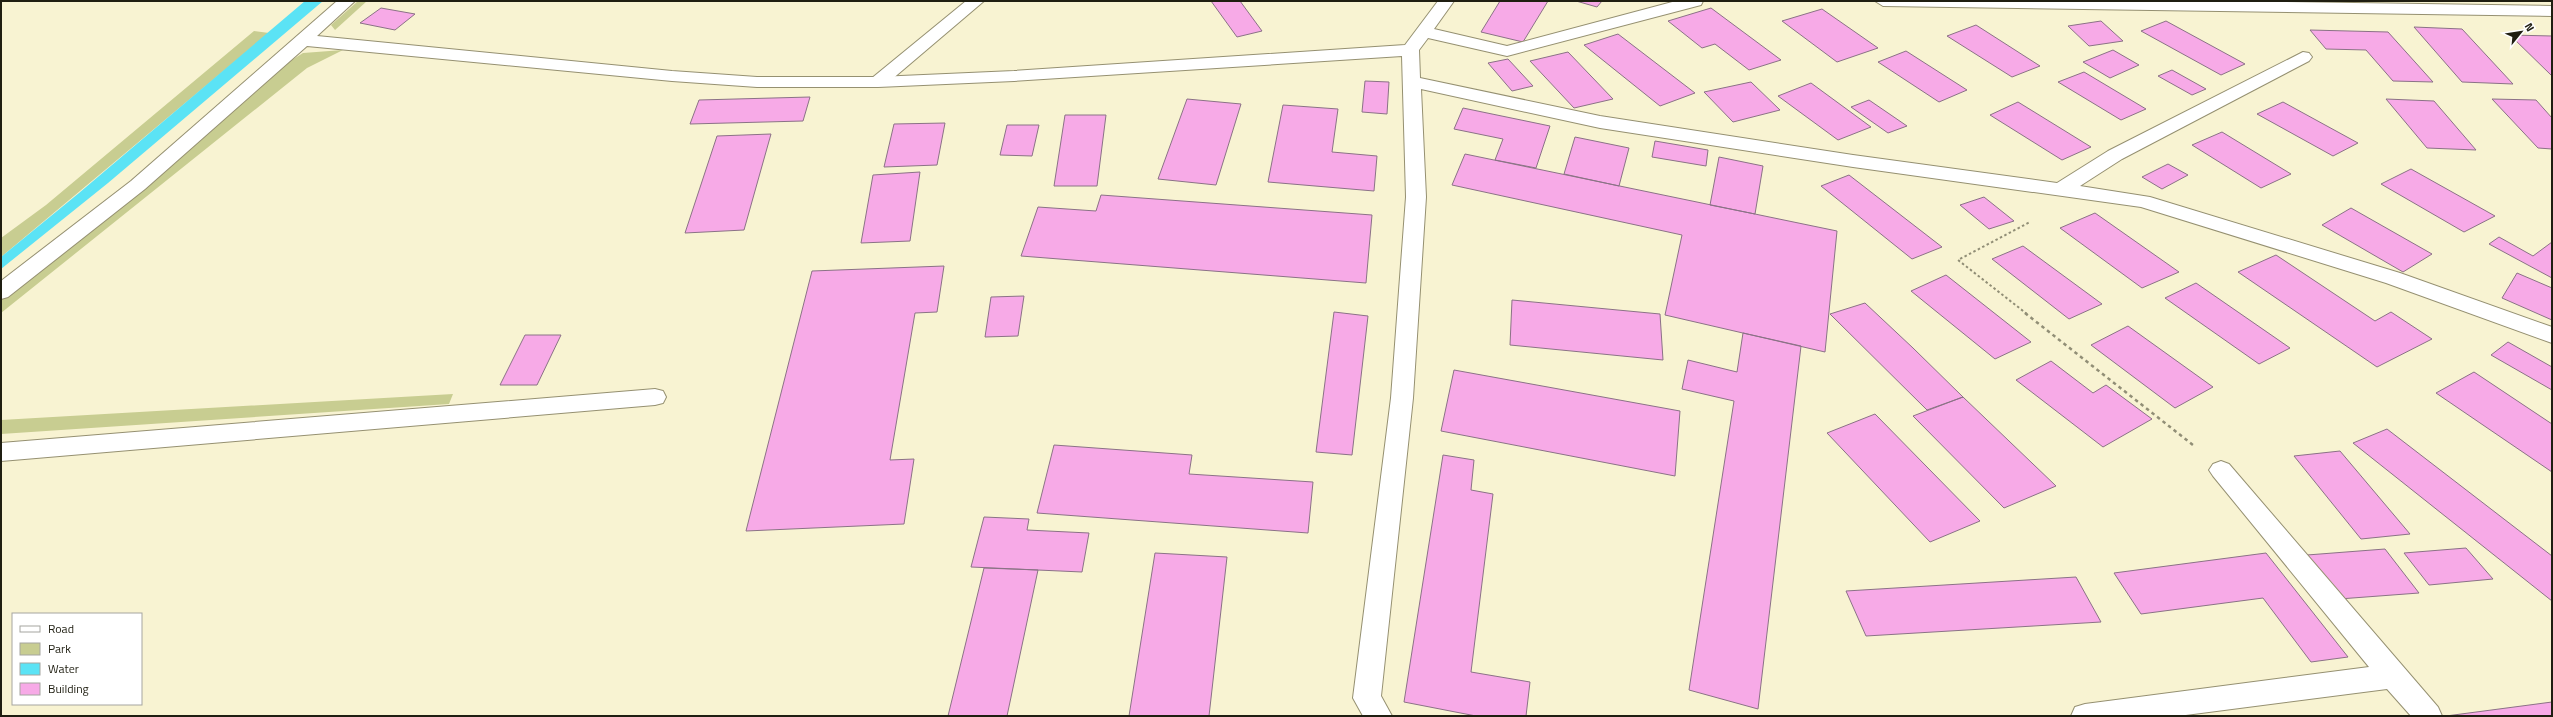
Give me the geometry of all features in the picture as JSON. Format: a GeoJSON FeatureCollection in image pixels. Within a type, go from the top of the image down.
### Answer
{"type":"FeatureCollection","features":[{"type":"Feature","properties":{"kind":"street"},"geometry":{"type":"LineString","coordinates":[[1,292],[138,185],[347,1]]}},
{"type":"Feature","properties":{"kind":"street"},"geometry":{"type":"LineString","coordinates":[[878,82],[976,1]]}},
{"type":"Feature","properties":{"kind":"street"},"geometry":{"type":"LineString","coordinates":[[1378,716],[1367,698],[1402,398],[1416,197],[1410,50],[1446,1]]}},
{"type":"Feature","properties":{"kind":"street"},"geometry":{"type":"LineString","coordinates":[[1424,32],[1507,51],[1695,1]]}},
{"type":"Feature","properties":{"kind":"street"},"geometry":{"type":"LineString","coordinates":[[1883,1],[2552,11]]}},
{"type":"Feature","properties":{"kind":"street"},"geometry":{"type":"LineString","coordinates":[[303,40],[680,77],[757,82],[878,82],[1014,76],[1410,50]]}},
{"type":"Feature","properties":{"kind":"street"},"geometry":{"type":"LineString","coordinates":[[2060,190],[2116,154],[2303,57]]}},
{"type":"Feature","properties":{"kind":"street"},"geometry":{"type":"LineString","coordinates":[[1412,82],[1600,122],[1853,161],[2143,201],[2393,278],[2552,335]]}},
{"type":"Feature","properties":{"kind":"street"},"geometry":{"type":"LineString","coordinates":[[1,452],[655,397]]}},
{"type":"Feature","properties":{"kind":"street"},"geometry":{"type":"LineString","coordinates":[[2221,470],[2392,676],[2428,716]]}},
{"type":"Feature","properties":{"kind":"street"},"geometry":{"type":"LineString","coordinates":[[2085,716],[2392,676]]}},
{"type":"Feature","properties":{"kind":"path"},"geometry":{"type":"LineString","coordinates":[[2060,190],[2035,220],[1958,260],[2187,439],[2221,470]]}},
{"type":"Feature","properties":{"kind":"green space"},"geometry":{"type":"Polygon","coordinates":[[[358,1],[367,1],[335,30],[331,25],[358,1]]]}},
{"type":"Feature","properties":{"kind":"green space"},"geometry":{"type":"Polygon","coordinates":[[[254,31],[269,33],[1,257],[1,238],[46,205],[254,31]]]}},
{"type":"Feature","properties":{"kind":"green space"},"geometry":{"type":"Polygon","coordinates":[[[343,50],[307,68],[1,313],[1,299],[92,227],[284,65],[303,53],[343,50]]]}},
{"type":"Feature","properties":{"kind":"green space"},"geometry":{"type":"Polygon","coordinates":[[[453,394],[449,404],[1,434],[1,420],[453,394]]]}},
{"type":"Feature","properties":{"kind":"water"},"geometry":{"type":"Polygon","coordinates":[[[305,1],[323,1],[108,183],[1,269],[1,257],[79,193],[305,1]]]}},
{"type":"Feature","properties":{"kind":"building"},"geometry":{"type":"Polygon","coordinates":[[[1211,1],[1240,1],[1262,31],[1237,37],[1211,1]]]}},
{"type":"Feature","properties":{"kind":"building"},"geometry":{"type":"Polygon","coordinates":[[[1500,1],[1548,1],[1523,42],[1481,32],[1500,1]]]}},
{"type":"Feature","properties":{"kind":"building"},"geometry":{"type":"Polygon","coordinates":[[[1576,1],[1602,1],[1597,7],[1576,1]]]}},
{"type":"Feature","properties":{"kind":"building"},"geometry":{"type":"Polygon","coordinates":[[[381,8],[415,14],[395,30],[360,23],[381,8]]]}},
{"type":"Feature","properties":{"kind":"building"},"geometry":{"type":"Polygon","coordinates":[[[1711,8],[1781,60],[1749,70],[1715,44],[1702,48],[1668,21],[1711,8]]]}},
{"type":"Feature","properties":{"kind":"building"},"geometry":{"type":"Polygon","coordinates":[[[1822,9],[1878,48],[1837,62],[1782,21],[1822,9]]]}},
{"type":"Feature","properties":{"kind":"building"},"geometry":{"type":"Polygon","coordinates":[[[2101,21],[2123,41],[2089,46],[2068,26],[2101,21]]]}},
{"type":"Feature","properties":{"kind":"building"},"geometry":{"type":"Polygon","coordinates":[[[2166,21],[2245,64],[2221,75],[2141,31],[2166,21]]]}},
{"type":"Feature","properties":{"kind":"building"},"geometry":{"type":"Polygon","coordinates":[[[1976,25],[2040,66],[2012,77],[1947,36],[1976,25]]]}},
{"type":"Feature","properties":{"kind":"building"},"geometry":{"type":"Polygon","coordinates":[[[2414,27],[2462,29],[2513,84],[2462,82],[2414,27]]]}},
{"type":"Feature","properties":{"kind":"building"},"geometry":{"type":"Polygon","coordinates":[[[2310,30],[2388,32],[2433,82],[2393,81],[2366,50],[2326,49],[2310,30]]]}},
{"type":"Feature","properties":{"kind":"building"},"geometry":{"type":"Polygon","coordinates":[[[1618,34],[1695,93],[1660,106],[1584,45],[1618,34]]]}},
{"type":"Feature","properties":{"kind":"building"},"geometry":{"type":"Polygon","coordinates":[[[2510,35],[2552,36],[2552,76],[2510,35]]]}},
{"type":"Feature","properties":{"kind":"building"},"geometry":{"type":"Polygon","coordinates":[[[2113,50],[2139,65],[2110,78],[2083,62],[2113,50]]]}},
{"type":"Feature","properties":{"kind":"building"},"geometry":{"type":"Polygon","coordinates":[[[1906,51],[1967,90],[1939,102],[1878,62],[1906,51]]]}},
{"type":"Feature","properties":{"kind":"building"},"geometry":{"type":"Polygon","coordinates":[[[1568,52],[1613,99],[1574,108],[1530,61],[1568,52]]]}},
{"type":"Feature","properties":{"kind":"building"},"geometry":{"type":"Polygon","coordinates":[[[1508,59],[1533,86],[1512,91],[1488,63],[1508,59]]]}},
{"type":"Feature","properties":{"kind":"building"},"geometry":{"type":"Polygon","coordinates":[[[2172,70],[2206,89],[2192,95],[2158,76],[2172,70]]]}},
{"type":"Feature","properties":{"kind":"building"},"geometry":{"type":"Polygon","coordinates":[[[2084,72],[2146,109],[2121,120],[2058,82],[2084,72]]]}},
{"type":"Feature","properties":{"kind":"building"},"geometry":{"type":"Polygon","coordinates":[[[1365,81],[1389,82],[1387,114],[1362,112],[1365,81]]]}},
{"type":"Feature","properties":{"kind":"building"},"geometry":{"type":"Polygon","coordinates":[[[1751,82],[1780,110],[1733,122],[1704,92],[1751,82]]]}},
{"type":"Feature","properties":{"kind":"building"},"geometry":{"type":"Polygon","coordinates":[[[1811,83],[1871,127],[1838,140],[1778,96],[1811,83]]]}},
{"type":"Feature","properties":{"kind":"building"},"geometry":{"type":"Polygon","coordinates":[[[810,97],[803,121],[690,124],[699,100],[810,97]]]}},
{"type":"Feature","properties":{"kind":"building"},"geometry":{"type":"Polygon","coordinates":[[[1187,99],[1241,104],[1216,185],[1158,179],[1187,99]]]}},
{"type":"Feature","properties":{"kind":"building"},"geometry":{"type":"Polygon","coordinates":[[[2386,99],[2434,101],[2476,150],[2427,148],[2386,99]]]}},
{"type":"Feature","properties":{"kind":"building"},"geometry":{"type":"Polygon","coordinates":[[[2492,99],[2536,100],[2552,118],[2552,149],[2538,148],[2492,99]]]}},
{"type":"Feature","properties":{"kind":"building"},"geometry":{"type":"Polygon","coordinates":[[[1869,100],[1907,126],[1888,133],[1851,107],[1869,100]]]}},
{"type":"Feature","properties":{"kind":"building"},"geometry":{"type":"Polygon","coordinates":[[[2018,102],[2091,147],[2062,160],[1990,115],[2018,102]]]}},
{"type":"Feature","properties":{"kind":"building"},"geometry":{"type":"Polygon","coordinates":[[[2283,102],[2358,143],[2333,156],[2257,114],[2283,102]]]}},
{"type":"Feature","properties":{"kind":"building"},"geometry":{"type":"Polygon","coordinates":[[[1283,105],[1338,109],[1332,152],[1377,156],[1374,191],[1268,182],[1283,105]]]}},
{"type":"Feature","properties":{"kind":"building"},"geometry":{"type":"Polygon","coordinates":[[[1463,108],[1550,126],[1536,168],[1495,160],[1503,139],[1454,129],[1463,108]]]}},
{"type":"Feature","properties":{"kind":"building"},"geometry":{"type":"Polygon","coordinates":[[[1065,115],[1106,115],[1097,186],[1054,186],[1065,115]]]}},
{"type":"Feature","properties":{"kind":"building"},"geometry":{"type":"Polygon","coordinates":[[[945,123],[937,165],[884,167],[894,124],[945,123]]]}},
{"type":"Feature","properties":{"kind":"building"},"geometry":{"type":"Polygon","coordinates":[[[1007,125],[1039,125],[1032,156],[1000,155],[1007,125]]]}},
{"type":"Feature","properties":{"kind":"building"},"geometry":{"type":"Polygon","coordinates":[[[2222,132],[2291,174],[2261,188],[2192,145],[2222,132]]]}},
{"type":"Feature","properties":{"kind":"building"},"geometry":{"type":"Polygon","coordinates":[[[771,134],[744,230],[685,233],[717,136],[771,134]]]}},
{"type":"Feature","properties":{"kind":"building"},"geometry":{"type":"Polygon","coordinates":[[[1575,137],[1629,148],[1619,186],[1564,174],[1575,137]]]}},
{"type":"Feature","properties":{"kind":"building"},"geometry":{"type":"Polygon","coordinates":[[[1655,141],[1708,150],[1706,166],[1652,157],[1655,141]]]}},
{"type":"Feature","properties":{"kind":"building"},"geometry":{"type":"Polygon","coordinates":[[[1465,154],[1837,231],[1825,352],[1665,315],[1682,235],[1452,185],[1465,154]]]}},
{"type":"Feature","properties":{"kind":"building"},"geometry":{"type":"Polygon","coordinates":[[[1719,157],[1763,166],[1755,214],[1710,205],[1719,157]]]}},
{"type":"Feature","properties":{"kind":"building"},"geometry":{"type":"Polygon","coordinates":[[[2168,164],[2188,175],[2162,189],[2142,177],[2168,164]]]}},
{"type":"Feature","properties":{"kind":"building"},"geometry":{"type":"Polygon","coordinates":[[[2411,169],[2495,216],[2464,232],[2381,184],[2411,169]]]}},
{"type":"Feature","properties":{"kind":"building"},"geometry":{"type":"Polygon","coordinates":[[[920,172],[910,241],[861,243],[873,175],[920,172]]]}},
{"type":"Feature","properties":{"kind":"building"},"geometry":{"type":"Polygon","coordinates":[[[1849,175],[1942,247],[1912,259],[1821,186],[1849,175]]]}},
{"type":"Feature","properties":{"kind":"building"},"geometry":{"type":"Polygon","coordinates":[[[1101,195],[1372,215],[1366,283],[1021,256],[1038,207],[1096,211],[1101,195]]]}},
{"type":"Feature","properties":{"kind":"building"},"geometry":{"type":"Polygon","coordinates":[[[1984,197],[2014,221],[1989,229],[1960,205],[1984,197]]]}},
{"type":"Feature","properties":{"kind":"building"},"geometry":{"type":"Polygon","coordinates":[[[2351,208],[2432,254],[2403,272],[2322,225],[2351,208]]]}},
{"type":"Feature","properties":{"kind":"building"},"geometry":{"type":"Polygon","coordinates":[[[2095,213],[2179,272],[2142,288],[2060,228],[2095,213]]]}},
{"type":"Feature","properties":{"kind":"building"},"geometry":{"type":"Polygon","coordinates":[[[2499,237],[2533,256],[2552,242],[2552,278],[2489,244],[2499,237]]]}},
{"type":"Feature","properties":{"kind":"building"},"geometry":{"type":"Polygon","coordinates":[[[2023,246],[2102,304],[2069,319],[1992,259],[2023,246]]]}},
{"type":"Feature","properties":{"kind":"building"},"geometry":{"type":"Polygon","coordinates":[[[2276,255],[2375,321],[2391,312],[2432,339],[2377,367],[2238,272],[2276,255]]]}},
{"type":"Feature","properties":{"kind":"building"},"geometry":{"type":"Polygon","coordinates":[[[944,266],[937,312],[915,313],[890,460],[914,459],[904,524],[746,531],[812,271],[944,266]]]}},
{"type":"Feature","properties":{"kind":"building"},"geometry":{"type":"Polygon","coordinates":[[[2517,273],[2552,288],[2552,320],[2502,298],[2517,273]]]}},
{"type":"Feature","properties":{"kind":"building"},"geometry":{"type":"Polygon","coordinates":[[[1946,275],[2031,342],[1995,359],[1911,291],[1946,275]]]}},
{"type":"Feature","properties":{"kind":"building"},"geometry":{"type":"Polygon","coordinates":[[[2196,283],[2290,348],[2259,364],[2165,298],[2196,283]]]}},
{"type":"Feature","properties":{"kind":"building"},"geometry":{"type":"Polygon","coordinates":[[[1024,296],[1018,336],[985,337],[991,297],[1024,296]]]}},
{"type":"Feature","properties":{"kind":"building"},"geometry":{"type":"Polygon","coordinates":[[[1512,300],[1660,314],[1663,360],[1510,345],[1512,300]]]}},
{"type":"Feature","properties":{"kind":"building"},"geometry":{"type":"Polygon","coordinates":[[[1865,303],[1963,397],[1927,410],[1830,314],[1865,303]]]}},
{"type":"Feature","properties":{"kind":"building"},"geometry":{"type":"Polygon","coordinates":[[[1334,312],[1368,316],[1352,455],[1316,452],[1334,312]]]}},
{"type":"Feature","properties":{"kind":"building"},"geometry":{"type":"Polygon","coordinates":[[[2128,326],[2213,387],[2175,408],[2091,345],[2128,326]]]}},
{"type":"Feature","properties":{"kind":"building"},"geometry":{"type":"Polygon","coordinates":[[[1743,333],[1801,346],[1758,709],[1689,690],[1734,401],[1682,389],[1688,360],[1737,372],[1743,333]]]}},
{"type":"Feature","properties":{"kind":"building"},"geometry":{"type":"Polygon","coordinates":[[[525,335],[561,335],[537,385],[500,385],[525,335]]]}},
{"type":"Feature","properties":{"kind":"building"},"geometry":{"type":"Polygon","coordinates":[[[2508,342],[2552,367],[2552,390],[2491,355],[2508,342]]]}},
{"type":"Feature","properties":{"kind":"building"},"geometry":{"type":"Polygon","coordinates":[[[2051,361],[2093,393],[2106,385],[2152,419],[2103,447],[2016,380],[2051,361]]]}},
{"type":"Feature","properties":{"kind":"building"},"geometry":{"type":"Polygon","coordinates":[[[1454,370],[1680,411],[1675,476],[1441,431],[1454,370]]]}},
{"type":"Feature","properties":{"kind":"building"},"geometry":{"type":"Polygon","coordinates":[[[2474,372],[2552,424],[2552,472],[2436,393],[2474,372]]]}},
{"type":"Feature","properties":{"kind":"building"},"geometry":{"type":"Polygon","coordinates":[[[1963,397],[2056,486],[2004,508],[1913,416],[1963,397]]]}},
{"type":"Feature","properties":{"kind":"building"},"geometry":{"type":"Polygon","coordinates":[[[1875,414],[1980,521],[1930,542],[1827,433],[1875,414]]]}},
{"type":"Feature","properties":{"kind":"building"},"geometry":{"type":"Polygon","coordinates":[[[2387,429],[2552,556],[2552,601],[2353,443],[2387,429]]]}},
{"type":"Feature","properties":{"kind":"building"},"geometry":{"type":"Polygon","coordinates":[[[1054,445],[1192,455],[1189,474],[1313,482],[1308,533],[1037,513],[1054,445]]]}},
{"type":"Feature","properties":{"kind":"building"},"geometry":{"type":"Polygon","coordinates":[[[2340,451],[2410,534],[2361,539],[2294,456],[2340,451]]]}},
{"type":"Feature","properties":{"kind":"building"},"geometry":{"type":"Polygon","coordinates":[[[1443,455],[1474,460],[1471,490],[1493,494],[1471,672],[1530,682],[1526,716],[1476,716],[1404,702],[1443,455]]]}},
{"type":"Feature","properties":{"kind":"building"},"geometry":{"type":"Polygon","coordinates":[[[984,517],[1029,519],[1027,530],[1089,533],[1082,572],[971,567],[984,517]]]}},
{"type":"Feature","properties":{"kind":"building"},"geometry":{"type":"Polygon","coordinates":[[[2466,548],[2493,579],[2429,585],[2404,553],[2466,548]]]}},
{"type":"Feature","properties":{"kind":"building"},"geometry":{"type":"Polygon","coordinates":[[[2385,549],[2419,593],[2339,599],[2307,555],[2385,549]]]}},
{"type":"Feature","properties":{"kind":"building"},"geometry":{"type":"Polygon","coordinates":[[[1155,553],[1227,557],[1209,716],[1129,716],[1155,553]]]}},
{"type":"Feature","properties":{"kind":"building"},"geometry":{"type":"Polygon","coordinates":[[[2266,553],[2348,657],[2311,662],[2263,598],[2141,614],[2114,573],[2266,553]]]}},
{"type":"Feature","properties":{"kind":"building"},"geometry":{"type":"Polygon","coordinates":[[[984,568],[1038,570],[1007,716],[948,716],[984,568]]]}},
{"type":"Feature","properties":{"kind":"building"},"geometry":{"type":"Polygon","coordinates":[[[2076,577],[2101,622],[1866,636],[1846,591],[2076,577]]]}},
{"type":"Feature","properties":{"kind":"building"},"geometry":{"type":"Polygon","coordinates":[[[2552,702],[2552,716],[2446,716],[2552,702]]]}}]}
